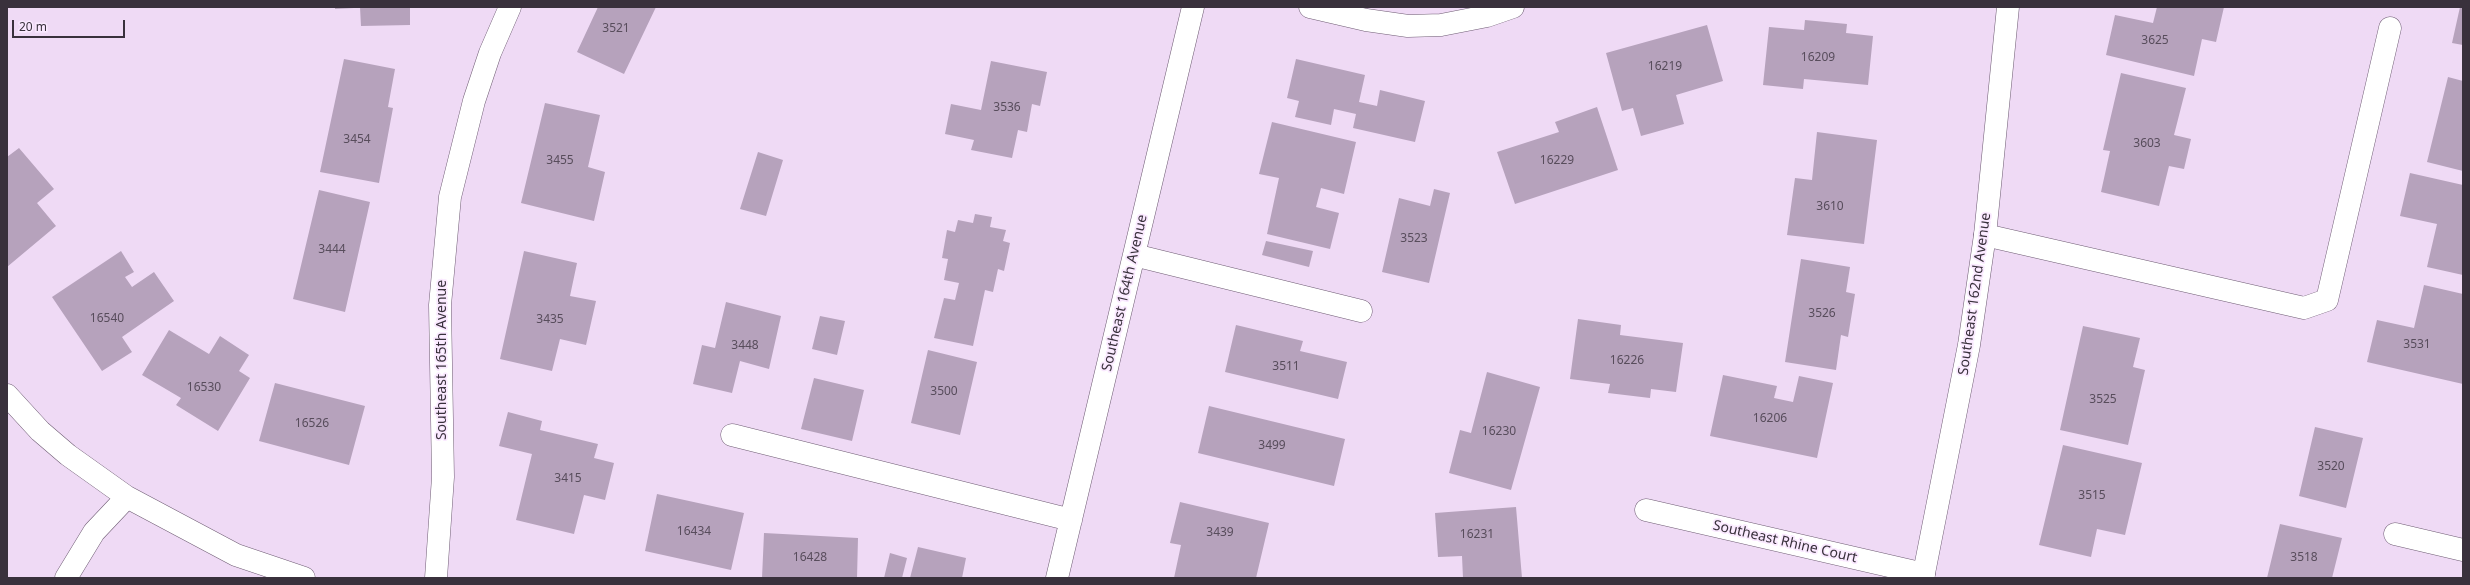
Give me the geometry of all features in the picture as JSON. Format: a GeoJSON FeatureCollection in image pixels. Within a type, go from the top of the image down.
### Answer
{"type":"FeatureCollection","features":[{"type":"Feature","properties":{"kind":"street","name":"Southeast 165th Avenue"},"geometry":{"type":"LineString","coordinates":[[436,578],[443,477],[440,305],[450,197],[474,101],[490,53],[510,7]]}},
{"type":"Feature","properties":{"kind":"street","name":"Southeast 164th Avenue"},"geometry":{"type":"LineString","coordinates":[[1057,578],[1193,7]]}},
{"type":"Feature","properties":{"kind":"street"},"geometry":{"type":"LineString","coordinates":[[1310,7],[1366,20],[1408,26],[1441,25],[1487,16],[1513,7]]}},
{"type":"Feature","properties":{"kind":"street","name":"Southeast 162nd Avenue"},"geometry":{"type":"LineString","coordinates":[[1924,576],[1969,345],[1985,235],[2008,7]]}},
{"type":"Feature","properties":{"kind":"street"},"geometry":{"type":"LineString","coordinates":[[1985,235],[2304,308],[2327,300],[2390,28]]}},
{"type":"Feature","properties":{"kind":"street"},"geometry":{"type":"LineString","coordinates":[[1134,255],[1361,311]]}},
{"type":"Feature","properties":{"kind":"street"},"geometry":{"type":"LineString","coordinates":[[7,395],[40,431],[68,455],[127,497],[236,555],[304,578]]}},
{"type":"Feature","properties":{"kind":"street"},"geometry":{"type":"LineString","coordinates":[[732,435],[1071,520]]}},
{"type":"Feature","properties":{"kind":"street"},"geometry":{"type":"LineString","coordinates":[[66,578],[94,532],[127,497]]}},
{"type":"Feature","properties":{"kind":"street","name":"Southeast Rhine Court"},"geometry":{"type":"LineString","coordinates":[[1646,510],[1924,576]]}},
{"type":"Feature","properties":{"kind":"street"},"geometry":{"type":"LineString","coordinates":[[2395,534],[2463,550]]}},
{"type":"Feature","properties":{"kind":"building"},"geometry":{"type":"Polygon","coordinates":[[[335,7],[354,7],[354,8],[335,9],[335,7]]]}},
{"type":"Feature","properties":{"kind":"building"},"geometry":{"type":"Polygon","coordinates":[[[360,7],[410,7],[410,25],[361,26],[360,7]]]}},
{"type":"Feature","properties":{"kind":"building"},"geometry":{"type":"Polygon","coordinates":[[[598,7],[656,7],[624,74],[577,52],[598,7]]]}},
{"type":"Feature","properties":{"kind":"building"},"geometry":{"type":"Polygon","coordinates":[[[2157,7],[2224,7],[2216,42],[2202,39],[2194,76],[2106,55],[2115,15],[2153,23],[2157,7]]]}},
{"type":"Feature","properties":{"kind":"building"},"geometry":{"type":"Polygon","coordinates":[[[2460,7],[2463,7],[2463,45],[2452,43],[2460,7]]]}},
{"type":"Feature","properties":{"kind":"building"},"geometry":{"type":"Polygon","coordinates":[[[1805,20],[1847,24],[1846,33],[1873,36],[1868,85],[1804,79],[1803,89],[1763,85],[1769,27],[1804,30],[1805,20]]]}},
{"type":"Feature","properties":{"kind":"building"},"geometry":{"type":"Polygon","coordinates":[[[1707,25],[1723,81],[1676,95],[1684,124],[1641,136],[1633,108],[1622,111],[1606,53],[1707,25]]]}},
{"type":"Feature","properties":{"kind":"building"},"geometry":{"type":"Polygon","coordinates":[[[344,59],[395,69],[388,107],[393,108],[379,183],[320,172],[344,59]]]}},
{"type":"Feature","properties":{"kind":"building"},"geometry":{"type":"Polygon","coordinates":[[[1296,59],[1365,75],[1359,102],[1377,106],[1380,90],[1425,101],[1415,142],[1353,128],[1356,114],[1334,109],[1331,125],[1295,117],[1299,101],[1287,98],[1296,59]]]}},
{"type":"Feature","properties":{"kind":"building"},"geometry":{"type":"Polygon","coordinates":[[[991,61],[1047,72],[1040,106],[1032,104],[1027,132],[1018,130],[1012,158],[971,150],[974,140],[945,134],[951,104],[981,110],[991,61]]]}},
{"type":"Feature","properties":{"kind":"building"},"geometry":{"type":"Polygon","coordinates":[[[2121,73],[2186,88],[2174,135],[2191,139],[2184,169],[2169,166],[2159,206],[2101,192],[2110,151],[2103,150],[2121,73]]]}},
{"type":"Feature","properties":{"kind":"building"},"geometry":{"type":"Polygon","coordinates":[[[2448,77],[2463,81],[2463,171],[2427,162],[2448,77]]]}},
{"type":"Feature","properties":{"kind":"building"},"geometry":{"type":"Polygon","coordinates":[[[545,103],[600,115],[588,167],[605,172],[594,221],[521,203],[545,103]]]}},
{"type":"Feature","properties":{"kind":"building"},"geometry":{"type":"Polygon","coordinates":[[[1597,107],[1618,170],[1515,204],[1497,152],[1559,132],[1555,122],[1597,107]]]}},
{"type":"Feature","properties":{"kind":"building"},"geometry":{"type":"Polygon","coordinates":[[[1272,122],[1356,142],[1344,194],[1321,188],[1316,207],[1339,213],[1330,249],[1267,234],[1279,178],[1259,174],[1272,122]]]}},
{"type":"Feature","properties":{"kind":"building"},"geometry":{"type":"Polygon","coordinates":[[[1817,132],[1877,140],[1864,244],[1787,235],[1795,178],[1812,180],[1817,132]]]}},
{"type":"Feature","properties":{"kind":"building"},"geometry":{"type":"Polygon","coordinates":[[[19,148],[54,189],[37,203],[56,226],[7,267],[7,157],[19,148]]]}},
{"type":"Feature","properties":{"kind":"building"},"geometry":{"type":"Polygon","coordinates":[[[758,152],[783,160],[766,216],[740,209],[758,152]]]}},
{"type":"Feature","properties":{"kind":"building"},"geometry":{"type":"Polygon","coordinates":[[[2410,173],[2463,185],[2463,275],[2427,267],[2437,224],[2400,216],[2410,173]]]}},
{"type":"Feature","properties":{"kind":"building"},"geometry":{"type":"Polygon","coordinates":[[[1434,189],[1450,193],[1429,283],[1382,272],[1399,198],[1430,206],[1434,189]]]}},
{"type":"Feature","properties":{"kind":"building"},"geometry":{"type":"Polygon","coordinates":[[[319,190],[370,202],[345,312],[293,299],[319,190]]]}},
{"type":"Feature","properties":{"kind":"building"},"geometry":{"type":"Polygon","coordinates":[[[975,214],[992,217],[990,227],[1006,230],[1003,241],[1010,243],[1004,271],[998,269],[993,292],[985,290],[973,346],[934,338],[944,298],[955,300],[959,283],[944,280],[948,259],[942,258],[947,230],[955,232],[958,220],[973,223],[975,214]]]}},
{"type":"Feature","properties":{"kind":"building"},"geometry":{"type":"Polygon","coordinates":[[[1266,241],[1313,251],[1309,267],[1262,255],[1266,241]]]}},
{"type":"Feature","properties":{"kind":"building"},"geometry":{"type":"Polygon","coordinates":[[[121,251],[134,272],[125,277],[132,287],[154,272],[174,301],[122,337],[132,352],[102,371],[52,297],[121,251]]]}},
{"type":"Feature","properties":{"kind":"building"},"geometry":{"type":"Polygon","coordinates":[[[524,251],[577,263],[570,296],[596,301],[586,345],[560,339],[552,371],[500,359],[524,251]]]}},
{"type":"Feature","properties":{"kind":"building"},"geometry":{"type":"Polygon","coordinates":[[[1801,259],[1850,267],[1846,292],[1855,294],[1848,337],[1841,335],[1836,370],[1785,362],[1801,259]]]}},
{"type":"Feature","properties":{"kind":"building"},"geometry":{"type":"Polygon","coordinates":[[[2424,285],[2463,294],[2463,384],[2367,362],[2377,320],[2414,328],[2424,285]]]}},
{"type":"Feature","properties":{"kind":"building"},"geometry":{"type":"Polygon","coordinates":[[[726,302],[781,316],[769,369],[740,361],[732,393],[693,384],[702,345],[715,348],[726,302]]]}},
{"type":"Feature","properties":{"kind":"building"},"geometry":{"type":"Polygon","coordinates":[[[820,316],[845,321],[837,355],[812,349],[820,316]]]}},
{"type":"Feature","properties":{"kind":"building"},"geometry":{"type":"Polygon","coordinates":[[[1578,319],[1621,325],[1620,335],[1683,343],[1676,392],[1651,389],[1650,398],[1608,393],[1610,384],[1570,379],[1578,319]]]}},
{"type":"Feature","properties":{"kind":"building"},"geometry":{"type":"Polygon","coordinates":[[[1236,325],[1303,341],[1300,351],[1347,362],[1338,399],[1225,372],[1236,325]]]}},
{"type":"Feature","properties":{"kind":"building"},"geometry":{"type":"Polygon","coordinates":[[[2083,326],[2140,338],[2133,367],[2145,370],[2128,445],[2060,430],[2083,326]]]}},
{"type":"Feature","properties":{"kind":"building"},"geometry":{"type":"Polygon","coordinates":[[[169,330],[209,354],[220,336],[249,355],[239,371],[250,378],[218,431],[176,405],[181,398],[142,375],[169,330]]]}},
{"type":"Feature","properties":{"kind":"building"},"geometry":{"type":"Polygon","coordinates":[[[928,350],[977,362],[960,435],[911,423],[928,350]]]}},
{"type":"Feature","properties":{"kind":"building"},"geometry":{"type":"Polygon","coordinates":[[[1487,372],[1540,387],[1511,490],[1449,473],[1460,430],[1471,433],[1487,372]]]}},
{"type":"Feature","properties":{"kind":"building"},"geometry":{"type":"Polygon","coordinates":[[[1723,375],[1777,386],[1774,398],[1793,402],[1799,376],[1833,383],[1817,458],[1710,436],[1723,375]]]}},
{"type":"Feature","properties":{"kind":"building"},"geometry":{"type":"Polygon","coordinates":[[[814,378],[864,390],[852,441],[801,429],[814,378]]]}},
{"type":"Feature","properties":{"kind":"building"},"geometry":{"type":"Polygon","coordinates":[[[275,383],[365,406],[349,465],[259,441],[275,383]]]}},
{"type":"Feature","properties":{"kind":"building"},"geometry":{"type":"Polygon","coordinates":[[[1209,406],[1345,439],[1334,486],[1198,453],[1209,406]]]}},
{"type":"Feature","properties":{"kind":"building"},"geometry":{"type":"Polygon","coordinates":[[[508,412],[542,421],[540,430],[598,444],[594,458],[614,463],[605,500],[584,495],[574,534],[516,520],[532,454],[499,446],[508,412]]]}},
{"type":"Feature","properties":{"kind":"building"},"geometry":{"type":"Polygon","coordinates":[[[2315,427],[2363,438],[2346,508],[2299,496],[2315,427]]]}},
{"type":"Feature","properties":{"kind":"building"},"geometry":{"type":"Polygon","coordinates":[[[2063,445],[2142,463],[2125,535],[2097,529],[2091,557],[2039,545],[2063,445]]]}},
{"type":"Feature","properties":{"kind":"building"},"geometry":{"type":"Polygon","coordinates":[[[657,494],[744,513],[731,570],[645,551],[657,494]]]}},
{"type":"Feature","properties":{"kind":"building"},"geometry":{"type":"Polygon","coordinates":[[[1180,502],[1269,523],[1256,578],[1174,578],[1181,545],[1170,543],[1180,502]]]}},
{"type":"Feature","properties":{"kind":"building"},"geometry":{"type":"Polygon","coordinates":[[[1516,507],[1522,578],[1463,578],[1462,556],[1438,557],[1435,513],[1516,507]]]}},
{"type":"Feature","properties":{"kind":"building"},"geometry":{"type":"Polygon","coordinates":[[[2280,524],[2342,538],[2332,578],[2267,578],[2280,524]]]}},
{"type":"Feature","properties":{"kind":"building"},"geometry":{"type":"Polygon","coordinates":[[[764,533],[858,538],[857,578],[762,578],[764,533]]]}},
{"type":"Feature","properties":{"kind":"building"},"geometry":{"type":"Polygon","coordinates":[[[918,547],[966,558],[962,578],[910,578],[918,547]]]}},
{"type":"Feature","properties":{"kind":"building"},"geometry":{"type":"Polygon","coordinates":[[[890,553],[907,558],[902,578],[884,578],[890,553]]]}}]}
